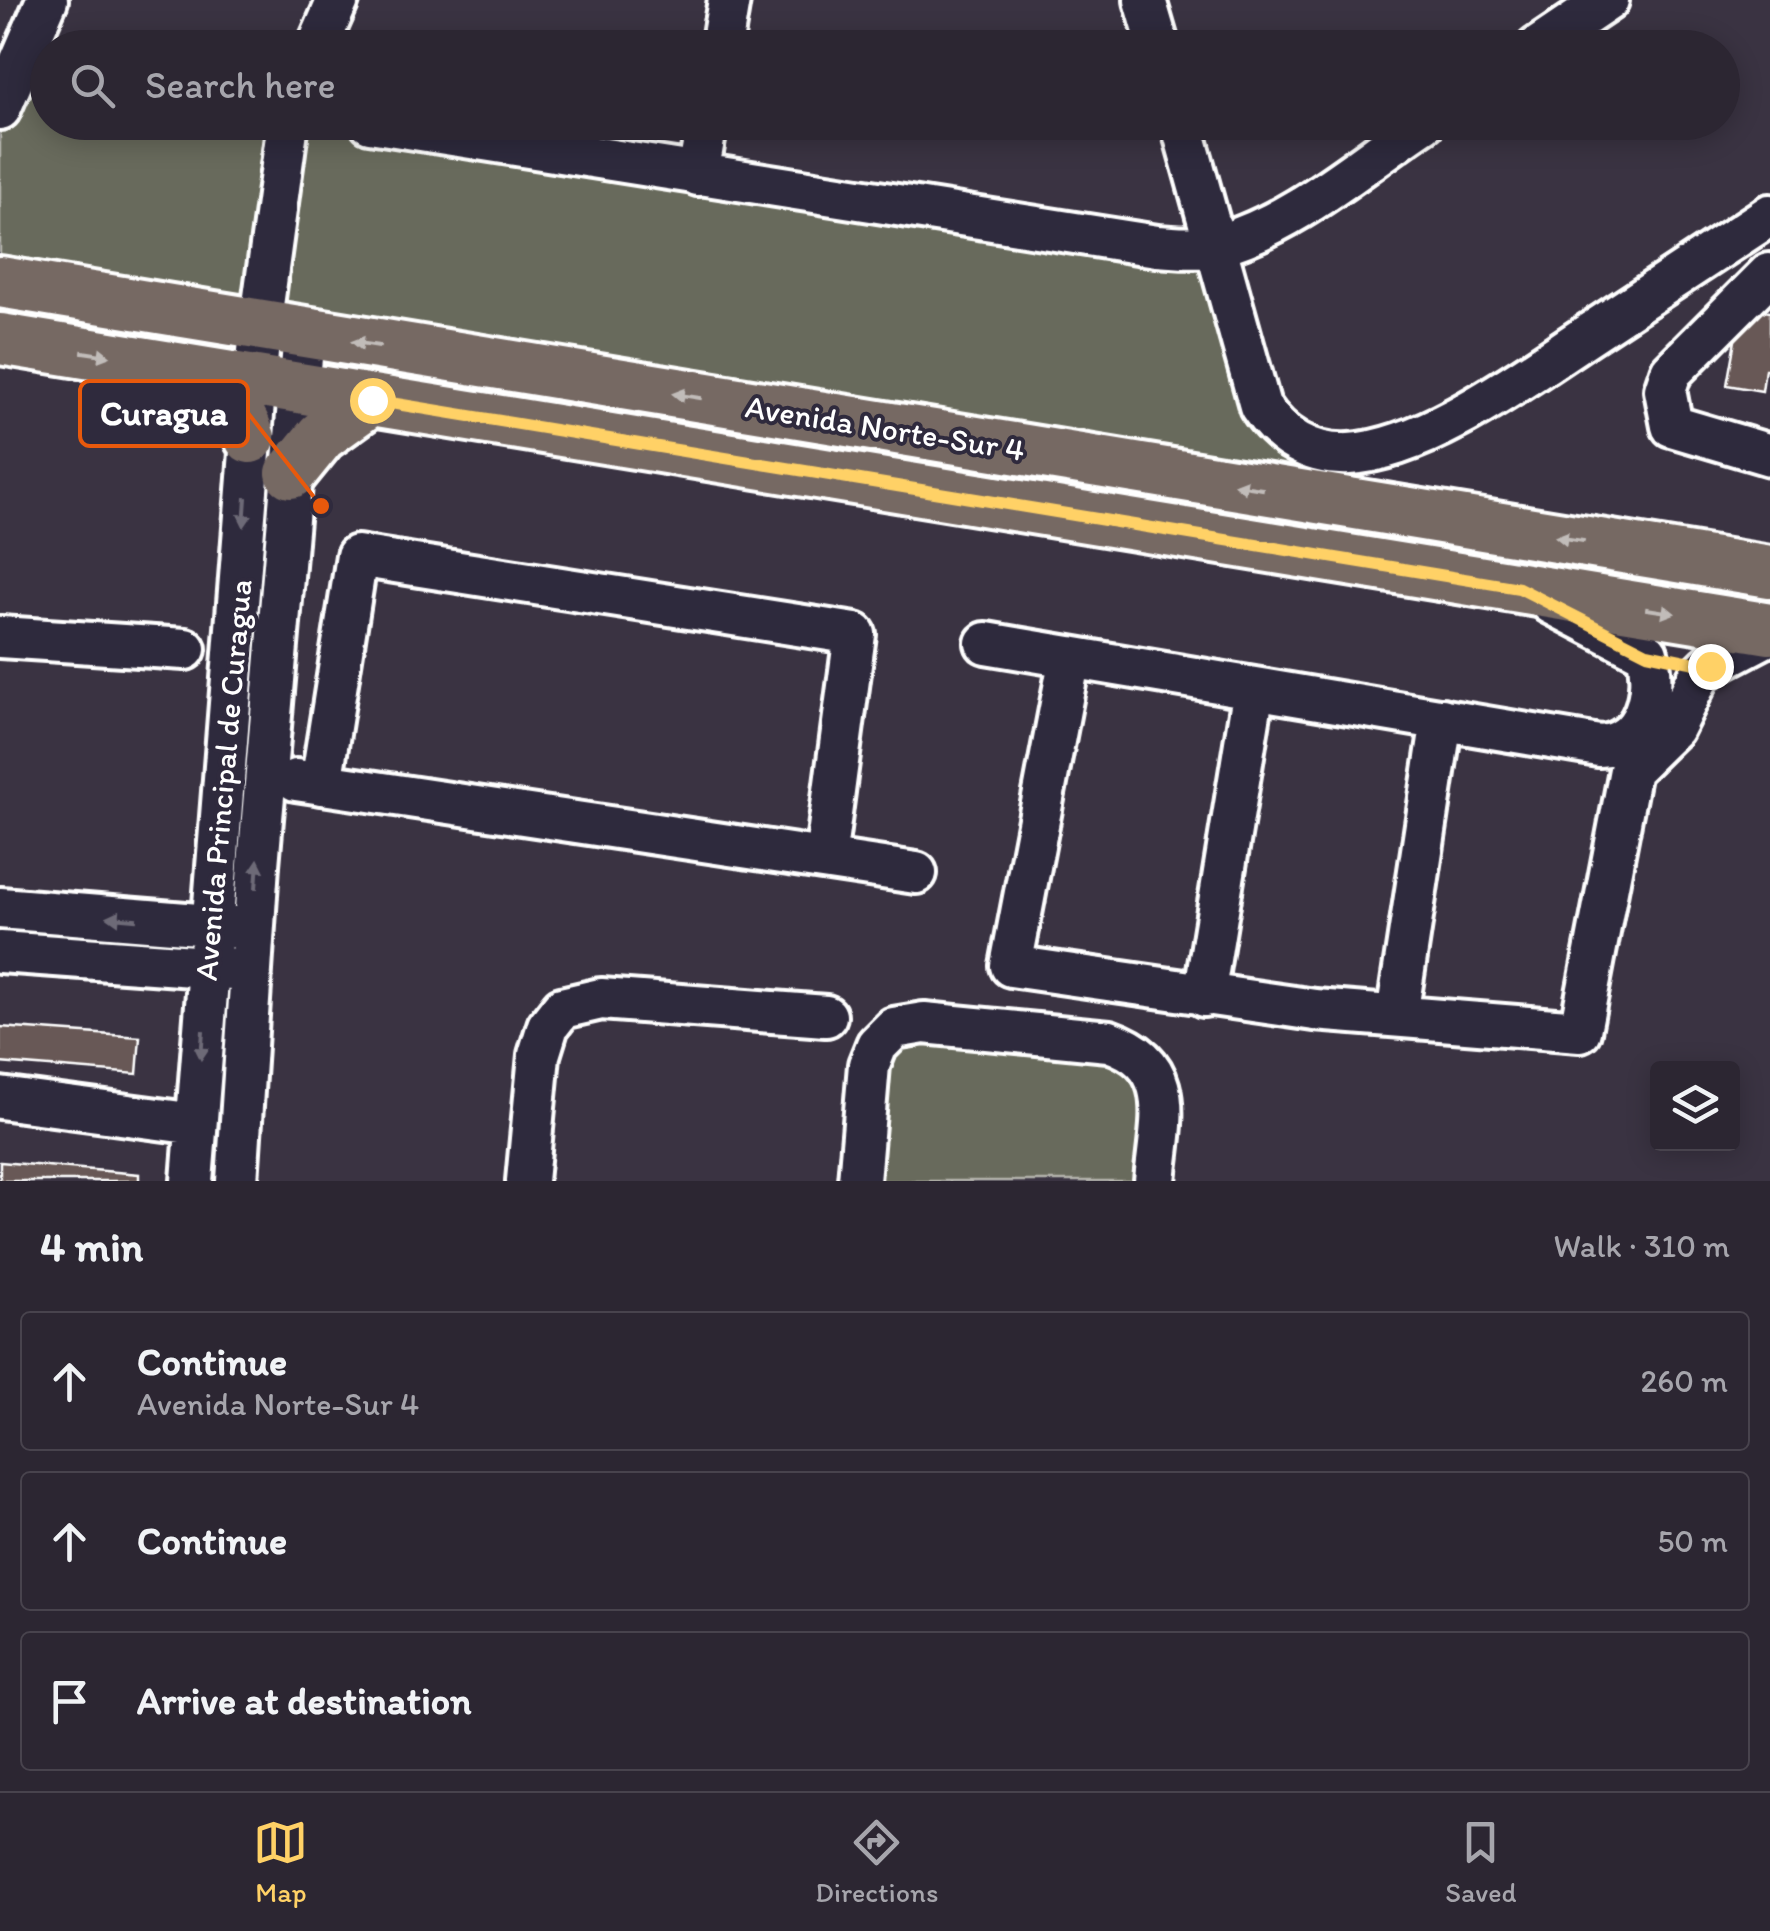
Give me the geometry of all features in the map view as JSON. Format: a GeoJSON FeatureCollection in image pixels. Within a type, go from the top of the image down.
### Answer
{"type":"FeatureCollection","features":[{"type":"Feature","properties":{"kind":"main road","name":"Avenida Norte-Sur 4"},"geometry":{"type":"LineString","coordinates":[[0,282],[1770,572]]}},
{"type":"Feature","properties":{"kind":"main road","name":"Avenida Norte-Sur 4"},"geometry":{"type":"LineString","coordinates":[[0,339],[1770,632]]}},
{"type":"Feature","properties":{"kind":"main road"},"geometry":{"type":"LineString","coordinates":[[182,368],[232,402],[242,414],[250,438]]}},
{"type":"Feature","properties":{"kind":"main road"},"geometry":{"type":"LineString","coordinates":[[291,472],[321,436],[372,400]]}},
{"type":"Feature","properties":{"kind":"street"},"geometry":{"type":"LineString","coordinates":[[35,30],[46,0]]}},
{"type":"Feature","properties":{"kind":"street"},"geometry":{"type":"LineString","coordinates":[[325,30],[338,0]]}},
{"type":"Feature","properties":{"kind":"street"},"geometry":{"type":"LineString","coordinates":[[724,30],[729,0]]}},
{"type":"Feature","properties":{"kind":"street"},"geometry":{"type":"LineString","coordinates":[[1145,0],[1154,30]]}},
{"type":"Feature","properties":{"kind":"street"},"geometry":{"type":"LineString","coordinates":[[1564,30],[1608,0]]}},
{"type":"Feature","properties":{"kind":"street"},"geometry":{"type":"LineString","coordinates":[[0,109],[22,68]]}},
{"type":"Feature","properties":{"kind":"street"},"geometry":{"type":"LineString","coordinates":[[276,384],[282,330],[287,140]]}},
{"type":"Feature","properties":{"kind":"street"},"geometry":{"type":"LineString","coordinates":[[479,140],[1156,246],[1216,246],[1291,213],[1398,140]]}},
{"type":"Feature","properties":{"kind":"street"},"geometry":{"type":"LineString","coordinates":[[698,176],[704,140]]}},
{"type":"Feature","properties":{"kind":"street"},"geometry":{"type":"LineString","coordinates":[[1186,140],[1249,378],[1270,422],[1307,448],[1350,454],[1447,422],[1770,214]]}},
{"type":"Feature","properties":{"kind":"street"},"geometry":{"type":"LineString","coordinates":[[1768,274],[1671,372],[1665,390],[1672,426],[1770,455]]}},
{"type":"Feature","properties":{"kind":"street","name":"Avenida Principal de Curagua"},"geometry":{"type":"LineString","coordinates":[[192,1181],[250,438],[276,384]]}},
{"type":"Feature","properties":{"kind":"street","name":"Avenida Principal de Curagua"},"geometry":{"type":"LineString","coordinates":[[237,1181],[291,472],[276,384]]}},
{"type":"Feature","properties":{"kind":"street"},"geometry":{"type":"LineString","coordinates":[[1294,440],[1302,495]]}},
{"type":"Feature","properties":{"kind":"street"},"geometry":{"type":"LineString","coordinates":[[322,784],[357,556],[855,634],[825,860]]}},
{"type":"Feature","properties":{"kind":"street"},"geometry":{"type":"LineString","coordinates":[[1519,588],[1647,653],[1710,666]]}},
{"type":"Feature","properties":{"kind":"street"},"geometry":{"type":"LineString","coordinates":[[1070,657],[1012,966],[1204,996],[1580,1030],[1626,778],[1658,724],[1699,676],[1737,647],[1770,632]]}},
{"type":"Feature","properties":{"kind":"street"},"geometry":{"type":"LineString","coordinates":[[0,637],[185,649]]}},
{"type":"Feature","properties":{"kind":"street"},"geometry":{"type":"LineString","coordinates":[[986,643],[1599,746],[1658,724]]}},
{"type":"Feature","properties":{"kind":"street"},"geometry":{"type":"LineString","coordinates":[[1647,653],[1658,724]]}},
{"type":"Feature","properties":{"kind":"street"},"geometry":{"type":"LineString","coordinates":[[1204,996],[1254,688]]}},
{"type":"Feature","properties":{"kind":"street"},"geometry":{"type":"LineString","coordinates":[[1397,1016],[1442,719]]}},
{"type":"Feature","properties":{"kind":"street"},"geometry":{"type":"LineString","coordinates":[[225,771],[916,873]]}},
{"type":"Feature","properties":{"kind":"street"},"geometry":{"type":"LineString","coordinates":[[0,908],[254,929]]}},
{"type":"Feature","properties":{"kind":"street"},"geometry":{"type":"LineString","coordinates":[[0,952],[251,970]]}},
{"type":"Feature","properties":{"kind":"street"},"geometry":{"type":"LineString","coordinates":[[527,1181],[539,1054],[548,1026],[562,1008],[601,999],[826,1016]]}},
{"type":"Feature","properties":{"kind":"street"},"geometry":{"type":"LineString","coordinates":[[859,1181],[872,1053],[894,1028],[924,1024],[1110,1041],[1133,1050],[1151,1067],[1160,1089],[1155,1181]]}},
{"type":"Feature","properties":{"kind":"street"},"geometry":{"type":"LineString","coordinates":[[0,1098],[196,1124]]}},
{"type":"Feature","properties":{"kind":"green space"},"geometry":{"type":"Polygon","coordinates":[[[0,64],[30,69],[30,140],[482,140],[1190,247],[1293,440],[1302,495],[260,327],[255,380],[0,339],[0,64]]]}},
{"type":"Feature","properties":{"kind":"green space"},"geometry":{"type":"Polygon","coordinates":[[[884,1034],[1133,1051],[1155,1181],[859,1181],[884,1034]]]}},
{"type":"Feature","properties":{"kind":"building"},"geometry":{"type":"Polygon","coordinates":[[[1741,307],[1770,312],[1770,369],[1765,369],[1762,391],[1727,385],[1741,307]]]}},
{"type":"Feature","properties":{"kind":"building"},"geometry":{"type":"Polygon","coordinates":[[[0,1027],[140,1037],[137,1074],[0,1063],[0,1027]]]}},
{"type":"Feature","properties":{"kind":"building"},"geometry":{"type":"Polygon","coordinates":[[[0,1162],[139,1174],[139,1181],[0,1181],[0,1162]]]}},
{"type":"Feature","properties":{"kind":"place","name":"Curagua"},"geometry":{"type":"Point","coordinates":[321,506]}},
{"type":"Feature","properties":{"kind":"route"},"geometry":{"type":"LineString","coordinates":[[372,400],[1519,588],[1647,653],[1710,666]]}}]}
